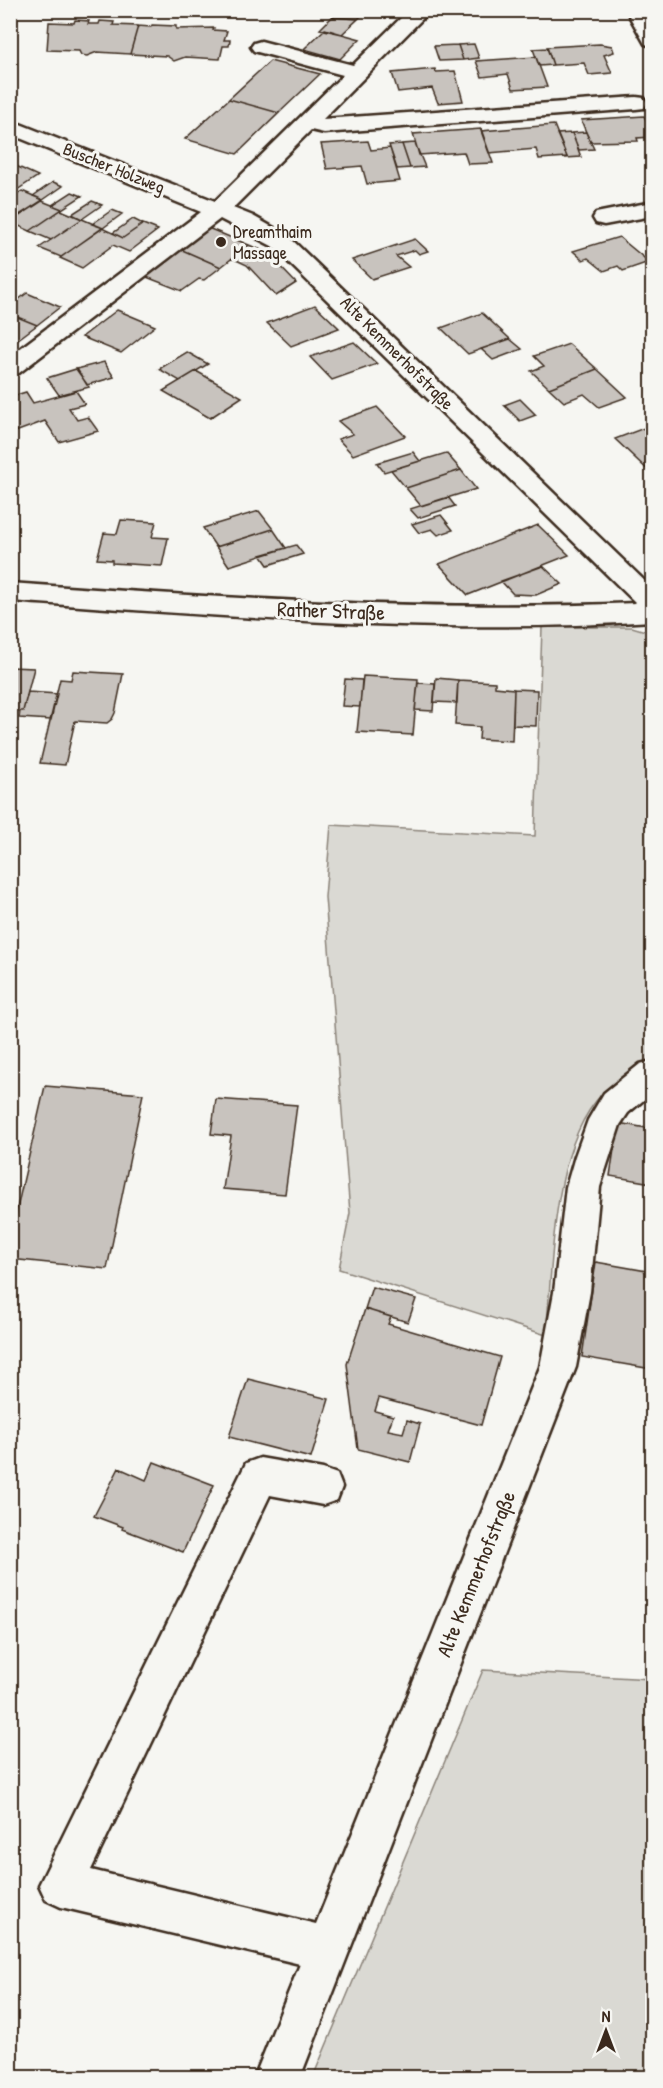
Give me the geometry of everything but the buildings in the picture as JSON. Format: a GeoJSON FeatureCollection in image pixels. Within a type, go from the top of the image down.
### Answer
{"type":"FeatureCollection","features":[{"type":"Feature","properties":{"kind":"street"},"geometry":{"type":"LineString","coordinates":[[10,368],[218,210],[422,10]]}},
{"type":"Feature","properties":{"kind":"street"},"geometry":{"type":"LineString","coordinates":[[636,10],[652,40]]}},
{"type":"Feature","properties":{"kind":"street"},"geometry":{"type":"LineString","coordinates":[[261,47],[358,73]]}},
{"type":"Feature","properties":{"kind":"street"},"geometry":{"type":"LineString","coordinates":[[308,123],[324,126],[636,103]]}},
{"type":"Feature","properties":{"kind":"street","name":"Buscher Holzweg"},"geometry":{"type":"LineString","coordinates":[[10,126],[218,210]]}},
{"type":"Feature","properties":{"kind":"street"},"geometry":{"type":"LineString","coordinates":[[604,218],[652,209]]}},
{"type":"Feature","properties":{"kind":"street","name":"Alte Kemmerhofstraße"},"geometry":{"type":"LineString","coordinates":[[218,210],[265,231],[292,252],[652,603]]}},
{"type":"Feature","properties":{"kind":"street","name":"Rather Straße"},"geometry":{"type":"LineString","coordinates":[[10,592],[240,607],[408,614],[652,612]]}},
{"type":"Feature","properties":{"kind":"street","name":"Alte Kemmerhofstraße"},"geometry":{"type":"LineString","coordinates":[[277,2078],[558,1367],[572,1292],[583,1187],[605,1120],[616,1103],[652,1074]]}},
{"type":"Feature","properties":{"kind":"street"},"geometry":{"type":"LineString","coordinates":[[323,1487],[260,1476],[61,1885],[328,1949]]}},
{"type":"Feature","properties":{"kind":"shaded area"},"geometry":{"type":"Polygon","coordinates":[[[542,627],[632,627],[652,633],[652,1062],[602,1094],[585,1117],[573,1144],[564,1175],[553,1242],[546,1335],[339,1269],[350,1213],[325,897],[331,825],[535,836],[542,627]]]}},
{"type":"Feature","properties":{"kind":"shaded area"},"geometry":{"type":"Polygon","coordinates":[[[483,1670],[652,1679],[652,2077],[313,2077],[483,1670]]]}},
{"type":"Feature","properties":{"kind":"place","name":"Dreamthaim Massage"},"geometry":{"type":"Point","coordinates":[221,242]}}]}
